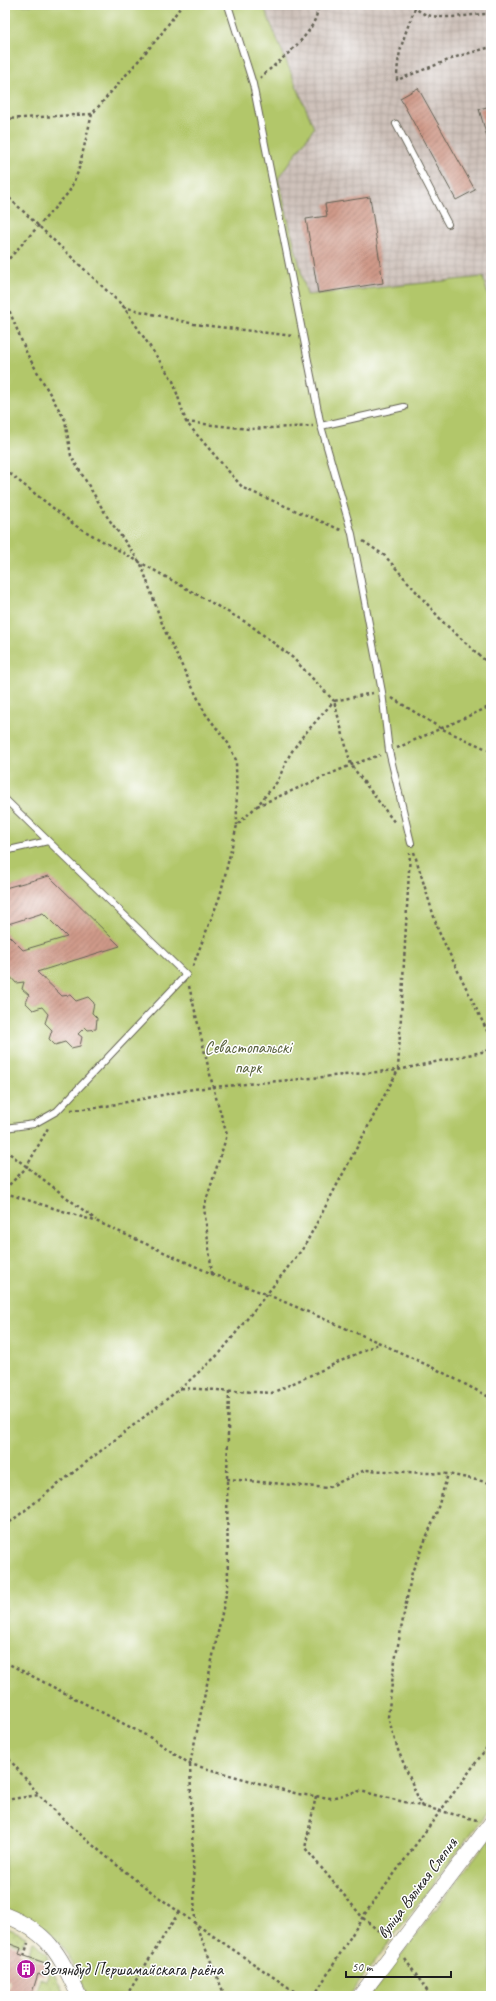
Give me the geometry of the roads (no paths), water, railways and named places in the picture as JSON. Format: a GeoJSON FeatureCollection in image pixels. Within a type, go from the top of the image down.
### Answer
{"type":"FeatureCollection","features":[{"type":"Feature","properties":{"kind":"street","name":"вуліца Вялікая Слепня"},"geometry":{"type":"LineString","coordinates":[[360,1996],[491,1823]]}},
{"type":"Feature","properties":{"kind":"street"},"geometry":{"type":"LineString","coordinates":[[5,1914],[31,1927],[48,1941],[64,1965],[79,1996]]}},
{"type":"Feature","properties":{"kind":"lane"},"geometry":{"type":"LineString","coordinates":[[228,5],[253,84],[321,426],[352,534],[382,692],[389,751],[411,843]]}},
{"type":"Feature","properties":{"kind":"lane"},"geometry":{"type":"LineString","coordinates":[[396,124],[448,224]]}},
{"type":"Feature","properties":{"kind":"lane"},"geometry":{"type":"LineString","coordinates":[[321,426],[404,407]]}},
{"type":"Feature","properties":{"kind":"lane"},"geometry":{"type":"LineString","coordinates":[[5,798],[186,975],[57,1111],[34,1124],[5,1128]]}},
{"type":"Feature","properties":{"kind":"lane"},"geometry":{"type":"LineString","coordinates":[[5,851],[48,840]]}},
{"type":"Feature","properties":{"kind":"place","name":"Зелянбуд Першамайскага раёна"},"geometry":{"type":"Point","coordinates":[26,1969]}},
{"type":"Feature","properties":{"kind":"park label","name":"Севастопальскі парк"},"geometry":{"type":"Point","coordinates":[248,1057]}}]}
